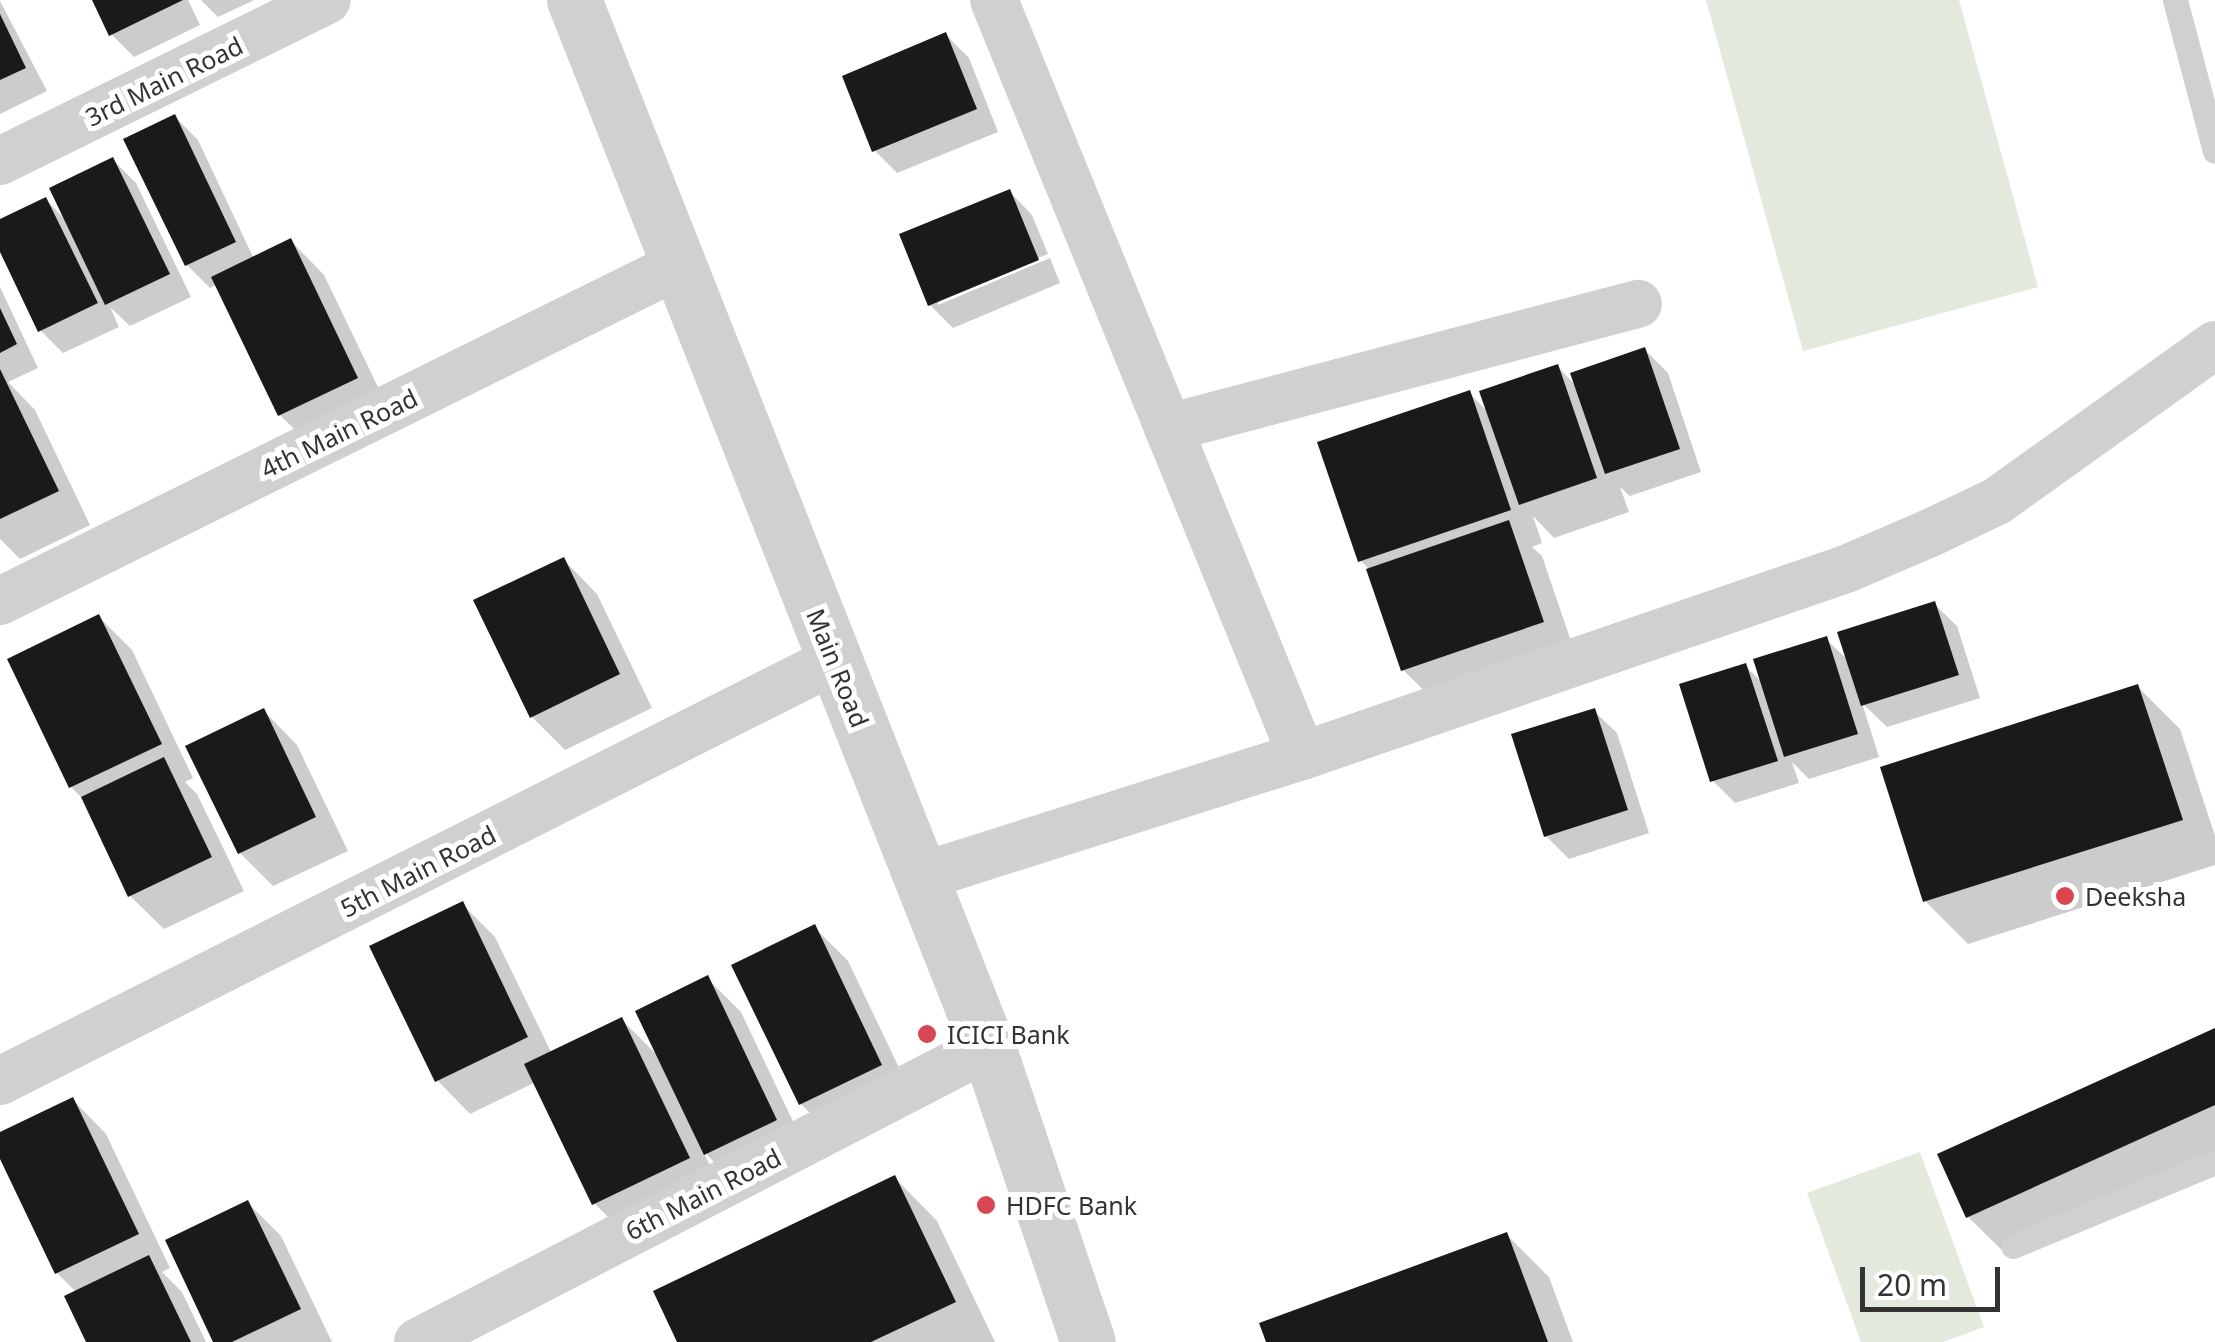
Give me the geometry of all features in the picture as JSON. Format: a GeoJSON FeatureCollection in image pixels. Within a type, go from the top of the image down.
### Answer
{"type":"FeatureCollection","features":[{"type":"Feature","properties":{"kind":"street","name":"3rd Main Road"},"geometry":{"type":"LineString","coordinates":[[0,161],[327,0]]}},
{"type":"Feature","properties":{"kind":"street","name":"Main Road"},"geometry":{"type":"LineString","coordinates":[[574,0],[988,1047],[1088,1342]]}},
{"type":"Feature","properties":{"kind":"street"},"geometry":{"type":"LineString","coordinates":[[994,0],[1302,756]]}},
{"type":"Feature","properties":{"kind":"street","name":"4th Main Road"},"geometry":{"type":"LineString","coordinates":[[0,600],[679,265]]}},
{"type":"Feature","properties":{"kind":"street"},"geometry":{"type":"LineString","coordinates":[[1168,428],[1638,304]]}},
{"type":"Feature","properties":{"kind":"street"},"geometry":{"type":"LineString","coordinates":[[920,877],[1302,756],[1846,569],[1997,501],[2215,345]]}},
{"type":"Feature","properties":{"kind":"street","name":"5th Main Road"},"geometry":{"type":"LineString","coordinates":[[0,1080],[835,660]]}},
{"type":"Feature","properties":{"kind":"street","name":"6th Main Road"},"geometry":{"type":"LineString","coordinates":[[418,1342],[988,1047]]}},
{"type":"Feature","properties":{"kind":"lane"},"geometry":{"type":"LineString","coordinates":[[2175,0],[2215,151]]}},
{"type":"Feature","properties":{"kind":"lane"},"geometry":{"type":"LineString","coordinates":[[2013,1246],[2215,1162]]}},
{"type":"Feature","properties":{"kind":"shaded area"},"geometry":{"type":"Polygon","coordinates":[[[1706,0],[1959,0],[2038,287],[1803,351],[1706,0]]]}},
{"type":"Feature","properties":{"kind":"shaded area"},"geometry":{"type":"Polygon","coordinates":[[[1920,1152],[1984,1327],[1943,1342],[1861,1342],[1807,1193],[1920,1152]]]}},
{"type":"Feature","properties":{"kind":"building"},"geometry":{"type":"Polygon","coordinates":[[[92,0],[183,0],[109,36],[92,0]]]}},
{"type":"Feature","properties":{"kind":"building"},"geometry":{"type":"Polygon","coordinates":[[[0,14],[26,68],[0,80],[0,14]]]}},
{"type":"Feature","properties":{"kind":"building"},"geometry":{"type":"Polygon","coordinates":[[[946,32],[977,109],[872,152],[842,76],[946,32]]]}},
{"type":"Feature","properties":{"kind":"building"},"geometry":{"type":"Polygon","coordinates":[[[175,114],[236,242],[185,266],[123,139],[175,114]]]}},
{"type":"Feature","properties":{"kind":"building"},"geometry":{"type":"Polygon","coordinates":[[[113,157],[170,274],[105,305],[49,188],[113,157]]]}},
{"type":"Feature","properties":{"kind":"building"},"geometry":{"type":"Polygon","coordinates":[[[1010,189],[1039,260],[928,306],[899,234],[1010,189]]]}},
{"type":"Feature","properties":{"kind":"building"},"geometry":{"type":"Polygon","coordinates":[[[46,197],[98,303],[38,332],[0,252],[0,219],[46,197]]]}},
{"type":"Feature","properties":{"kind":"building"},"geometry":{"type":"Polygon","coordinates":[[[291,238],[358,378],[278,416],[211,277],[291,238]]]}},
{"type":"Feature","properties":{"kind":"building"},"geometry":{"type":"Polygon","coordinates":[[[0,308],[17,344],[0,353],[0,308]]]}},
{"type":"Feature","properties":{"kind":"building"},"geometry":{"type":"Polygon","coordinates":[[[1645,347],[1680,449],[1605,474],[1570,373],[1645,347]]]}},
{"type":"Feature","properties":{"kind":"building"},"geometry":{"type":"Polygon","coordinates":[[[1558,364],[1597,478],[1519,505],[1479,391],[1558,364]]]}},
{"type":"Feature","properties":{"kind":"building"},"geometry":{"type":"Polygon","coordinates":[[[0,369],[59,491],[0,519],[0,369]]]}},
{"type":"Feature","properties":{"kind":"building"},"geometry":{"type":"Polygon","coordinates":[[[1470,390],[1511,510],[1358,562],[1317,442],[1470,390]]]}},
{"type":"Feature","properties":{"kind":"building"},"geometry":{"type":"Polygon","coordinates":[[[1509,520],[1544,622],[1401,671],[1366,569],[1509,520]]]}},
{"type":"Feature","properties":{"kind":"building"},"geometry":{"type":"Polygon","coordinates":[[[564,557],[620,674],[530,718],[473,600],[564,557]]]}},
{"type":"Feature","properties":{"kind":"building"},"geometry":{"type":"Polygon","coordinates":[[[1935,601],[1959,675],[1861,706],[1837,632],[1935,601]]]}},
{"type":"Feature","properties":{"kind":"building"},"geometry":{"type":"Polygon","coordinates":[[[99,614],[162,744],[69,788],[7,659],[99,614]]]}},
{"type":"Feature","properties":{"kind":"building"},"geometry":{"type":"Polygon","coordinates":[[[1827,636],[1858,734],[1784,757],[1753,659],[1827,636]]]}},
{"type":"Feature","properties":{"kind":"building"},"geometry":{"type":"Polygon","coordinates":[[[1746,663],[1778,761],[1710,782],[1679,684],[1746,663]]]}},
{"type":"Feature","properties":{"kind":"building"},"geometry":{"type":"Polygon","coordinates":[[[2138,684],[2183,820],[1923,902],[1880,767],[2138,684]]]}},
{"type":"Feature","properties":{"kind":"building"},"geometry":{"type":"Polygon","coordinates":[[[264,708],[316,817],[238,854],[185,746],[264,708]]]}},
{"type":"Feature","properties":{"kind":"building"},"geometry":{"type":"Polygon","coordinates":[[[1595,708],[1628,810],[1544,837],[1511,734],[1595,708]]]}},
{"type":"Feature","properties":{"kind":"building"},"geometry":{"type":"Polygon","coordinates":[[[164,757],[212,857],[128,897],[81,797],[164,757]]]}},
{"type":"Feature","properties":{"kind":"building"},"geometry":{"type":"Polygon","coordinates":[[[463,901],[528,1037],[435,1082],[369,946],[463,901]]]}},
{"type":"Feature","properties":{"kind":"building"},"geometry":{"type":"Polygon","coordinates":[[[815,924],[882,1065],[799,1105],[731,965],[815,924]]]}},
{"type":"Feature","properties":{"kind":"building"},"geometry":{"type":"Polygon","coordinates":[[[708,975],[777,1120],[704,1155],[635,1011],[708,975]]]}},
{"type":"Feature","properties":{"kind":"building"},"geometry":{"type":"Polygon","coordinates":[[[622,1017],[690,1158],[592,1205],[524,1064],[622,1017]]]}},
{"type":"Feature","properties":{"kind":"building"},"geometry":{"type":"Polygon","coordinates":[[[2215,1028],[2215,1105],[1966,1218],[1937,1154],[2215,1028]]]}},
{"type":"Feature","properties":{"kind":"building"},"geometry":{"type":"Polygon","coordinates":[[[73,1097],[139,1234],[55,1274],[0,1159],[0,1132],[73,1097]]]}},
{"type":"Feature","properties":{"kind":"building"},"geometry":{"type":"Polygon","coordinates":[[[895,1175],[956,1302],[871,1342],[677,1342],[653,1291],[895,1175]]]}},
{"type":"Feature","properties":{"kind":"building"},"geometry":{"type":"Polygon","coordinates":[[[248,1200],[301,1309],[232,1342],[213,1342],[165,1240],[248,1200]]]}},
{"type":"Feature","properties":{"kind":"building"},"geometry":{"type":"Polygon","coordinates":[[[1507,1232],[1548,1342],[1266,1342],[1259,1323],[1507,1232]]]}},
{"type":"Feature","properties":{"kind":"building"},"geometry":{"type":"Polygon","coordinates":[[[149,1255],[191,1342],[86,1342],[64,1296],[149,1255]]]}},
{"type":"Feature","properties":{"kind":"place","name":"Deeksha"},"geometry":{"type":"Point","coordinates":[2065,896]}},
{"type":"Feature","properties":{"kind":"place","name":"ICICI Bank"},"geometry":{"type":"Point","coordinates":[927,1034]}},
{"type":"Feature","properties":{"kind":"place","name":"HDFC Bank"},"geometry":{"type":"Point","coordinates":[986,1205]}}]}
